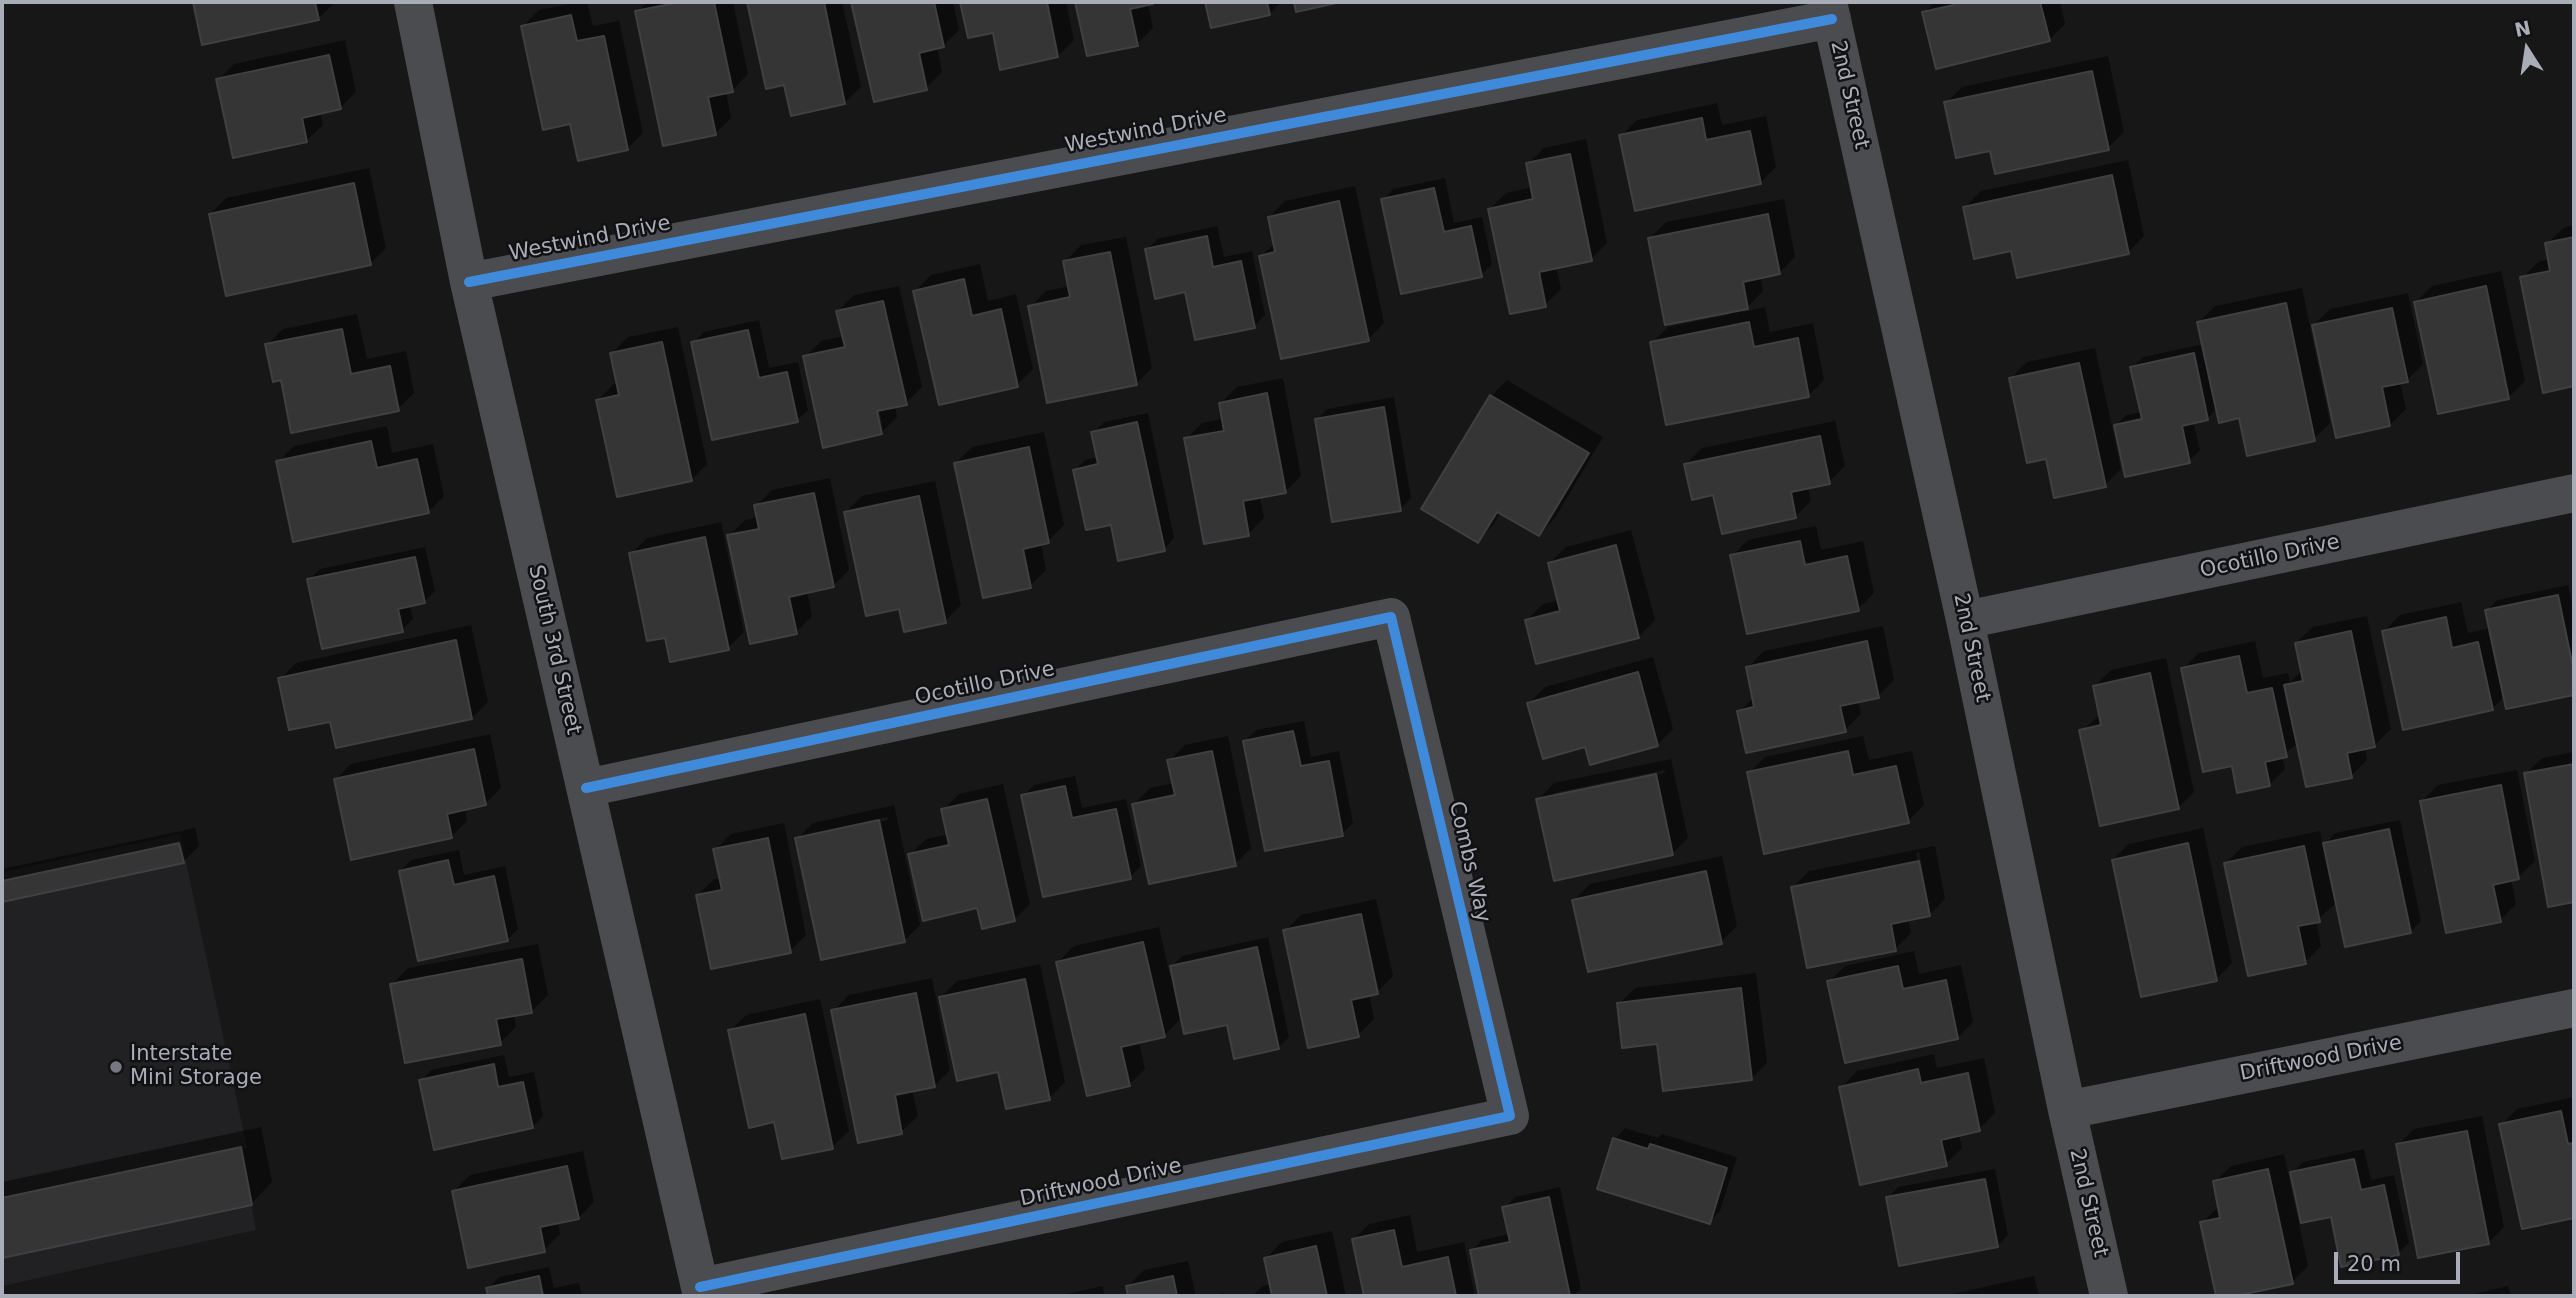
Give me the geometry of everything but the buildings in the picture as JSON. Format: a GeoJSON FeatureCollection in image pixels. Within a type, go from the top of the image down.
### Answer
{"type":"FeatureCollection","features":[{"type":"Feature","properties":{"kind":"street","name":"South 3rd Street"},"geometry":{"type":"LineString","coordinates":[[413,2],[468,282],[701,1292]]}},
{"type":"Feature","properties":{"kind":"street","name":"Westwind Drive"},"geometry":{"type":"LineString","coordinates":[[468,282],[1830,10]]}},
{"type":"Feature","properties":{"kind":"street","name":"2nd Street"},"geometry":{"type":"LineString","coordinates":[[1830,10],[1965,620],[2067,1110],[2109,1296]]}},
{"type":"Feature","properties":{"kind":"street","name":"Ocotillo Drive"},"geometry":{"type":"LineString","coordinates":[[1965,620],[2574,493]]}},
{"type":"Feature","properties":{"kind":"street","name":"Ocotillo Drive"},"geometry":{"type":"LineString","coordinates":[[586,788],[1391,617]]}},
{"type":"Feature","properties":{"kind":"street","name":"Combs Way"},"geometry":{"type":"LineString","coordinates":[[1391,617],[1510,1116]]}},
{"type":"Feature","properties":{"kind":"street","name":"Driftwood Drive"},"geometry":{"type":"LineString","coordinates":[[2067,1110],[2574,1008]]}},
{"type":"Feature","properties":{"kind":"street","name":"Driftwood Drive"},"geometry":{"type":"LineString","coordinates":[[701,1292],[1510,1116]]}},
{"type":"Feature","properties":{"kind":"shaded area","name":"Interstate Mini Storage"},"geometry":{"type":"Polygon","coordinates":[[[180,834],[247,1148],[241,1149],[256,1230],[2,1286],[2,872],[180,834]]]}},
{"type":"Feature","properties":{"kind":"cycle path"},"geometry":{"type":"LineString","coordinates":[[469,282],[1832,19]]}},
{"type":"Feature","properties":{"kind":"cycle path"},"geometry":{"type":"LineString","coordinates":[[586,788],[1391,617],[1510,1116],[700,1287]]}},
{"type":"Feature","properties":{"kind":"place","name":"Interstate Mini Storage"},"geometry":{"type":"Point","coordinates":[116,1067]}}]}
